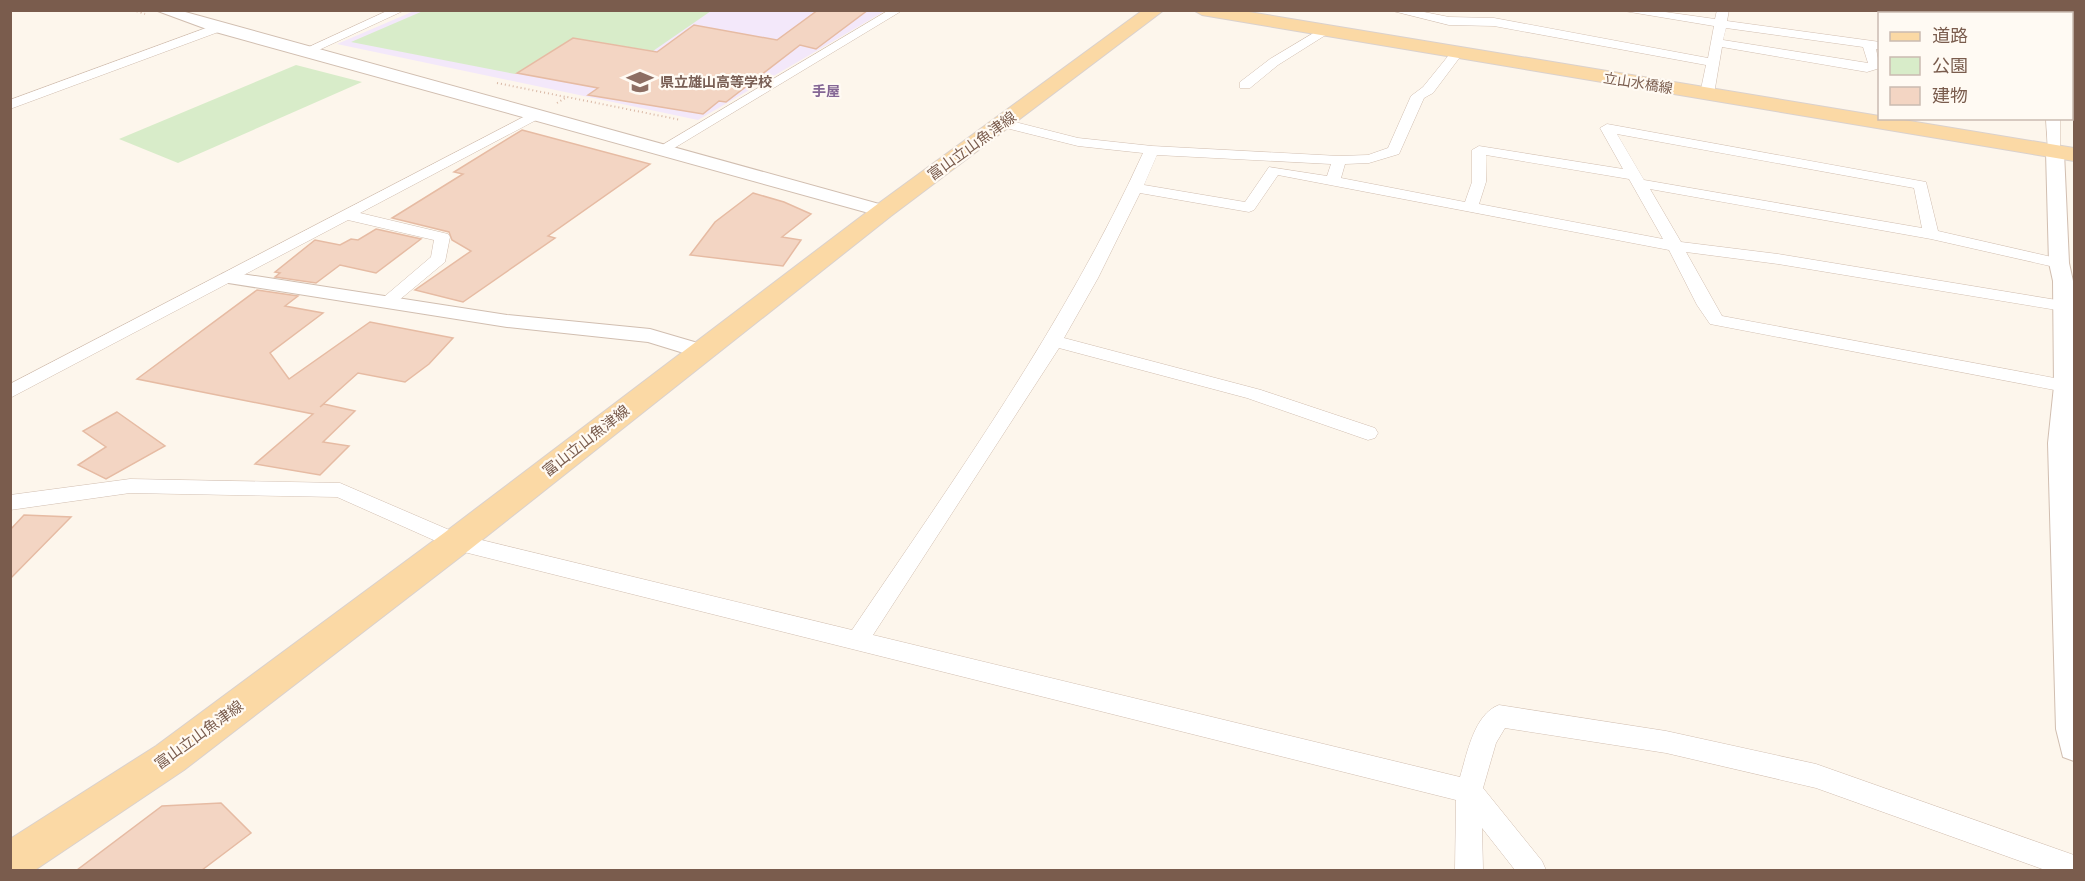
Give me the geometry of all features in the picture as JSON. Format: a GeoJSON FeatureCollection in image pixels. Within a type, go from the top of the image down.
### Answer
{"type":"FeatureCollection","features":[{"type":"Feature","properties":{"kind":"main road","name":"富山立山魚津線"},"geometry":{"type":"LineString","coordinates":[[10,863],[170,758],[456,542],[883,211],[1155,10]]}},
{"type":"Feature","properties":{"kind":"main road","name":"立山水橋線"},"geometry":{"type":"LineString","coordinates":[[1202,10],[2065,153]]}},
{"type":"Feature","properties":{"kind":"street"},"geometry":{"type":"LineString","coordinates":[[162,10],[217,28],[883,211]]}},
{"type":"Feature","properties":{"kind":"street"},"geometry":{"type":"LineString","coordinates":[[304,52],[400,10]]}},
{"type":"Feature","properties":{"kind":"street"},"geometry":{"type":"LineString","coordinates":[[661,150],[898,10]]}},
{"type":"Feature","properties":{"kind":"street"},"geometry":{"type":"LineString","coordinates":[[1394,10],[1449,21],[1484,16],[1715,63]]}},
{"type":"Feature","properties":{"kind":"street"},"geometry":{"type":"LineString","coordinates":[[1623,10],[1874,45],[1875,65],[1867,68],[1718,44]]}},
{"type":"Feature","properties":{"kind":"street"},"geometry":{"type":"LineString","coordinates":[[1707,94],[1715,63],[1723,10]]}},
{"type":"Feature","properties":{"kind":"street"},"geometry":{"type":"LineString","coordinates":[[1969,10],[1989,12]]}},
{"type":"Feature","properties":{"kind":"street"},"geometry":{"type":"LineString","coordinates":[[10,105],[217,28]]}},
{"type":"Feature","properties":{"kind":"street"},"geometry":{"type":"LineString","coordinates":[[1245,85],[1274,62],[1326,31]]}},
{"type":"Feature","properties":{"kind":"street"},"geometry":{"type":"LineString","coordinates":[[1003,123],[1078,142],[1152,150],[1339,160],[1369,159],[1394,151],[1418,96],[1428,90],[1457,53]]}},
{"type":"Feature","properties":{"kind":"street"},"geometry":{"type":"LineString","coordinates":[[10,392],[535,115]]}},
{"type":"Feature","properties":{"kind":"street"},"geometry":{"type":"LineString","coordinates":[[2054,120],[2065,153],[2066,276],[2063,306],[2069,350],[2065,386],[2071,729],[2074,747]]}},
{"type":"Feature","properties":{"kind":"street"},"geometry":{"type":"LineString","coordinates":[[1931,234],[1921,185],[1606,128],[1675,246],[1705,305],[1716,320],[2065,386]]}},
{"type":"Feature","properties":{"kind":"street"},"geometry":{"type":"LineString","coordinates":[[858,639],[1055,341],[1136,188],[1152,150]]}},
{"type":"Feature","properties":{"kind":"street"},"geometry":{"type":"LineString","coordinates":[[1471,207],[1479,182],[1479,150],[1931,234],[2066,276]]}},
{"type":"Feature","properties":{"kind":"street"},"geometry":{"type":"LineString","coordinates":[[1333,180],[1339,160]]}},
{"type":"Feature","properties":{"kind":"street"},"geometry":{"type":"LineString","coordinates":[[1136,188],[1249,207],[1274,170],[1675,246],[1778,259],[2063,306]]}},
{"type":"Feature","properties":{"kind":"street"},"geometry":{"type":"LineString","coordinates":[[347,215],[442,237],[439,259],[386,302]]}},
{"type":"Feature","properties":{"kind":"street"},"geometry":{"type":"LineString","coordinates":[[229,278],[507,321],[650,336],[700,351]]}},
{"type":"Feature","properties":{"kind":"street"},"geometry":{"type":"LineString","coordinates":[[1055,341],[1254,394],[1368,433]]}},
{"type":"Feature","properties":{"kind":"street"},"geometry":{"type":"LineString","coordinates":[[10,503],[130,486],[340,490],[456,542],[1469,791],[1532,870]]}},
{"type":"Feature","properties":{"kind":"street"},"geometry":{"type":"LineString","coordinates":[[1469,870],[1469,791],[1484,739],[1499,716],[1666,742],[1816,776],[2074,868]]}},
{"type":"Feature","properties":{"kind":"path"},"geometry":{"type":"LineString","coordinates":[[556,103],[567,97],[705,124]]}},
{"type":"Feature","properties":{"kind":"shaded area","name":"県立雄山高等学校"},"geometry":{"type":"Polygon","coordinates":[[[414,11],[885,11],[698,120],[337,44],[414,11]]]}},
{"type":"Feature","properties":{"kind":"green space"},"geometry":{"type":"Polygon","coordinates":[[[423,11],[711,11],[653,51],[573,38],[515,74],[351,42],[423,11]]]}},
{"type":"Feature","properties":{"kind":"green space"},"geometry":{"type":"Polygon","coordinates":[[[296,65],[362,82],[178,163],[119,139],[296,65]]]}},
{"type":"Feature","properties":{"kind":"building"},"geometry":{"type":"Polygon","coordinates":[[[818,10],[868,10],[816,49],[800,45],[726,102],[719,101],[703,114],[588,95],[598,88],[517,73],[573,38],[657,52],[694,25],[777,40],[818,10]]]}},
{"type":"Feature","properties":{"kind":"building"},"geometry":{"type":"Polygon","coordinates":[[[522,130],[650,164],[548,236],[555,238],[463,302],[415,290],[471,251],[452,240],[449,232],[392,218],[463,174],[454,172],[522,130]]]}},
{"type":"Feature","properties":{"kind":"building"},"geometry":{"type":"Polygon","coordinates":[[[753,193],[784,202],[811,214],[782,237],[801,240],[783,266],[690,255],[715,222],[753,193]]]}},
{"type":"Feature","properties":{"kind":"building"},"geometry":{"type":"Polygon","coordinates":[[[376,229],[421,239],[376,273],[340,265],[316,283],[275,277],[280,273],[275,272],[315,240],[340,245],[351,239],[358,240],[376,229]]]}},
{"type":"Feature","properties":{"kind":"building"},"geometry":{"type":"Polygon","coordinates":[[[257,290],[298,296],[285,306],[323,313],[270,353],[289,379],[370,322],[453,338],[429,364],[405,382],[358,373],[320,407],[324,404],[355,411],[323,442],[349,446],[320,475],[255,464],[313,414],[137,379],[257,290]]]}},
{"type":"Feature","properties":{"kind":"building"},"geometry":{"type":"Polygon","coordinates":[[[117,412],[165,446],[106,479],[78,465],[106,447],[83,431],[117,412]]]}},
{"type":"Feature","properties":{"kind":"building"},"geometry":{"type":"Polygon","coordinates":[[[24,515],[71,517],[10,579],[10,530],[24,515]]]}},
{"type":"Feature","properties":{"kind":"building"},"geometry":{"type":"Polygon","coordinates":[[[221,803],[251,833],[202,870],[77,870],[162,806],[221,803]]]}},
{"type":"Feature","properties":{"kind":"place","name":"県立雄山高等学校"},"geometry":{"type":"Point","coordinates":[640,82]}},
{"type":"Feature","properties":{"kind":"district","name":"手屋"},"geometry":{"type":"Point","coordinates":[826,91]}}]}
